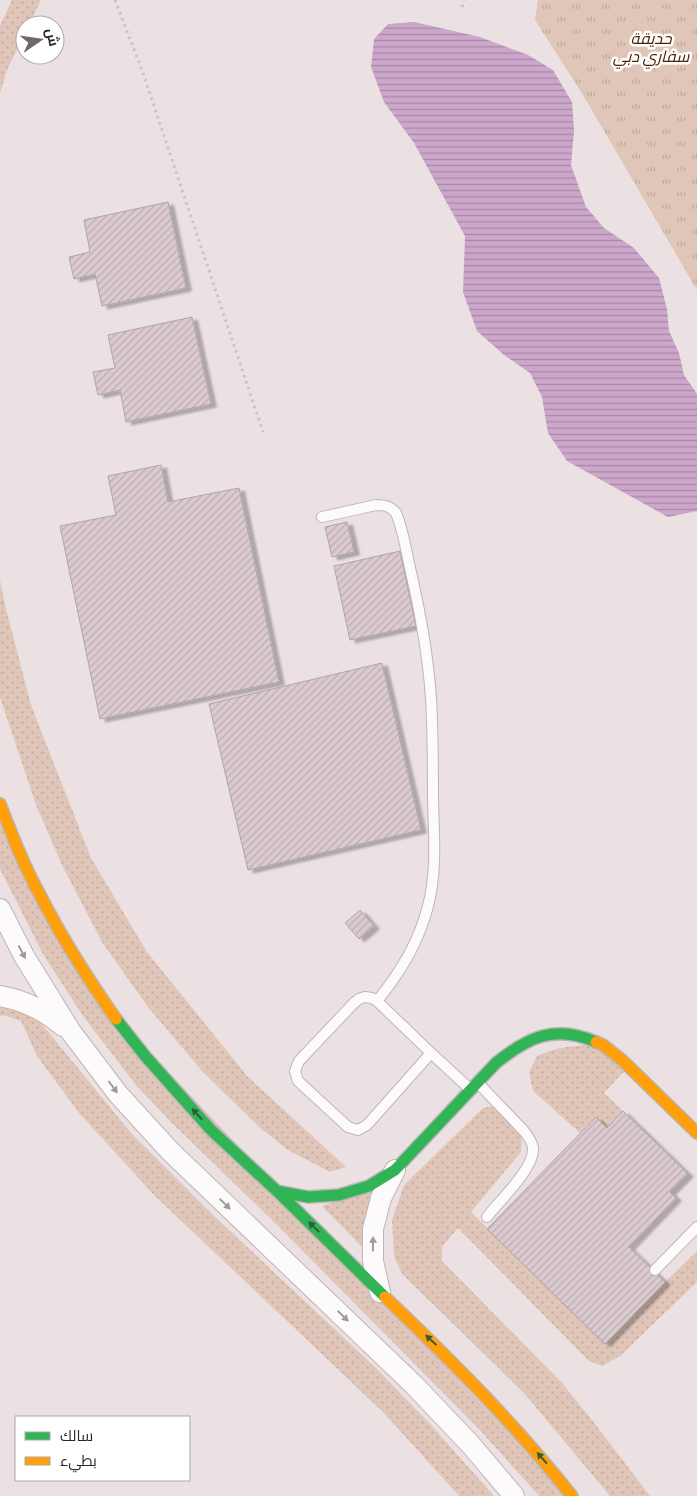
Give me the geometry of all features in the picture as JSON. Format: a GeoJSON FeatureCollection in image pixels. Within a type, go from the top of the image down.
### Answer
{"type":"FeatureCollection","features":[{"type":"Feature","properties":{"kind":"street"},"geometry":{"type":"LineString","coordinates":[[0,804],[12,838],[51,918],[98,994],[152,1065],[211,1131],[277,1191],[443,1351],[503,1413],[572,1496]]}},
{"type":"Feature","properties":{"kind":"street"},"geometry":{"type":"LineString","coordinates":[[0,909],[24,956],[71,1032],[118,1094],[170,1151],[414,1385],[471,1445],[514,1496]]}},
{"type":"Feature","properties":{"kind":"street"},"geometry":{"type":"LineString","coordinates":[[0,996],[16,999],[46,1012],[71,1032]]}},
{"type":"Feature","properties":{"kind":"street"},"geometry":{"type":"LineString","coordinates":[[277,1191],[308,1197],[339,1195],[369,1186],[395,1170],[496,1063],[514,1048],[535,1038],[558,1034],[582,1036],[603,1045],[622,1060],[697,1133]]}},
{"type":"Feature","properties":{"kind":"street"},"geometry":{"type":"LineString","coordinates":[[380,1292],[373,1261],[374,1229],[381,1198],[395,1170]]}},
{"type":"Feature","properties":{"kind":"lane"},"geometry":{"type":"LineString","coordinates":[[322,517],[376,505],[391,507],[396,513],[412,576],[427,657],[431,698],[433,877],[429,904],[421,931],[400,972],[377,1001]]}},
{"type":"Feature","properties":{"kind":"lane"},"geometry":{"type":"LineString","coordinates":[[431,1053],[367,1125],[358,1130],[348,1127],[298,1081],[295,1071],[299,1061],[354,1003],[365,997],[377,1001],[431,1053],[474,1086],[524,1131],[530,1139],[533,1149],[532,1160],[487,1216]]}},
{"type":"Feature","properties":{"kind":"lane"},"geometry":{"type":"LineString","coordinates":[[656,1270],[697,1227]]}},
{"type":"Feature","properties":{"kind":"path"},"geometry":{"type":"LineString","coordinates":[[115,0],[143,73],[263,432]]}},
{"type":"Feature","properties":{"kind":"path"},"geometry":{"type":"LineString","coordinates":[[462,7],[464,0]]}},
{"type":"Feature","properties":{"kind":"green space"},"geometry":{"type":"Polygon","coordinates":[[[12,0],[41,0],[34,15],[15,15],[15,54],[7,70],[0,93],[0,26],[12,0]]]}},
{"type":"Feature","properties":{"kind":"green space","name":"حديقة سفاري دبي"},"geometry":{"type":"Polygon","coordinates":[[[538,0],[697,0],[697,290],[583,95],[535,20],[538,0]]]}},
{"type":"Feature","properties":{"kind":"green space"},"geometry":{"type":"Polygon","coordinates":[[[0,580],[31,705],[91,858],[147,952],[248,1077],[346,1167],[330,1172],[288,1150],[259,1127],[202,1071],[148,1007],[102,942],[62,865],[36,805],[0,697],[0,580]]]}},
{"type":"Feature","properties":{"kind":"green space"},"geometry":{"type":"Polygon","coordinates":[[[0,810],[107,1007],[569,1496],[539,1496],[479,1429],[135,1084],[83,1016],[43,954],[0,869],[0,810]]]}},
{"type":"Feature","properties":{"kind":"green space"},"geometry":{"type":"Polygon","coordinates":[[[0,1003],[30,1015],[41,1023],[131,1133],[213,1215],[376,1368],[431,1425],[494,1496],[459,1496],[384,1413],[155,1196],[79,1113],[37,1056],[21,1021],[4,1015],[0,1016],[0,1003]]]}},
{"type":"Feature","properties":{"kind":"green space"},"geometry":{"type":"Polygon","coordinates":[[[588,1045],[629,1066],[604,1093],[623,1111],[607,1128],[596,1117],[580,1133],[533,1091],[529,1073],[537,1056],[562,1048],[588,1045]]]}},
{"type":"Feature","properties":{"kind":"green space"},"geometry":{"type":"Polygon","coordinates":[[[498,1105],[512,1110],[522,1131],[521,1152],[471,1212],[605,1344],[697,1251],[697,1282],[620,1356],[602,1366],[589,1361],[458,1228],[442,1247],[442,1261],[562,1383],[650,1496],[610,1496],[524,1393],[402,1274],[394,1256],[392,1220],[404,1185],[483,1108],[498,1105]]]}},
{"type":"Feature","properties":{"kind":"green space"},"geometry":{"type":"Polygon","coordinates":[[[373,1189],[363,1248],[322,1206],[373,1189]]]}},
{"type":"Feature","properties":{"kind":"shaded area"},"geometry":{"type":"Polygon","coordinates":[[[414,22],[480,37],[528,55],[553,70],[572,102],[574,131],[571,165],[586,207],[604,228],[634,248],[659,278],[667,309],[669,331],[679,353],[684,375],[697,394],[697,511],[668,517],[567,461],[548,433],[542,397],[530,373],[504,355],[477,331],[463,292],[465,236],[414,143],[384,102],[371,67],[374,39],[388,24],[414,22]]]}},
{"type":"Feature","properties":{"kind":"building"},"geometry":{"type":"Polygon","coordinates":[[[168,202],[186,288],[102,306],[95,274],[74,279],[69,257],[90,252],[84,220],[168,202]]]}},
{"type":"Feature","properties":{"kind":"building"},"geometry":{"type":"Polygon","coordinates":[[[192,317],[211,404],[126,422],[120,390],[98,395],[93,372],[115,368],[108,335],[192,317]]]}},
{"type":"Feature","properties":{"kind":"building"},"geometry":{"type":"Polygon","coordinates":[[[161,465],[168,502],[239,488],[279,682],[100,719],[60,526],[116,515],[108,476],[161,465]]]}},
{"type":"Feature","properties":{"kind":"building"},"geometry":{"type":"Polygon","coordinates":[[[347,522],[354,552],[332,557],[325,527],[347,522]]]}},
{"type":"Feature","properties":{"kind":"building"},"geometry":{"type":"Polygon","coordinates":[[[400,551],[416,626],[350,640],[334,566],[400,551]]]}},
{"type":"Feature","properties":{"kind":"building"},"geometry":{"type":"Polygon","coordinates":[[[382,663],[421,830],[248,870],[209,704],[382,663]]]}},
{"type":"Feature","properties":{"kind":"building"},"geometry":{"type":"Polygon","coordinates":[[[360,910],[374,926],[359,939],[345,923],[360,910]]]}},
{"type":"Feature","properties":{"kind":"building"},"geometry":{"type":"Polygon","coordinates":[[[623,1111],[688,1174],[670,1192],[676,1198],[629,1247],[665,1282],[605,1344],[487,1229],[596,1117],[607,1128],[623,1111]]]}},
{"type":"Feature","properties":{"kind":"traffic: fast"},"geometry":{"type":"LineString","coordinates":[[116,1019],[146,1057],[211,1130],[278,1192],[385,1297]]}},
{"type":"Feature","properties":{"kind":"traffic: fast"},"geometry":{"type":"LineString","coordinates":[[277,1191],[308,1197],[339,1195],[369,1186],[395,1170],[496,1063],[519,1046],[531,1040],[555,1034],[568,1034],[596,1042]]}},
{"type":"Feature","properties":{"kind":"traffic: slow"},"geometry":{"type":"LineString","coordinates":[[0,804],[23,862],[48,911],[95,989],[116,1019]]}},
{"type":"Feature","properties":{"kind":"traffic: slow"},"geometry":{"type":"LineString","coordinates":[[596,1042],[603,1045],[622,1060],[697,1133]]}},
{"type":"Feature","properties":{"kind":"traffic: slow"},"geometry":{"type":"LineString","coordinates":[[385,1297],[482,1393],[528,1443],[572,1496]]}}]}
